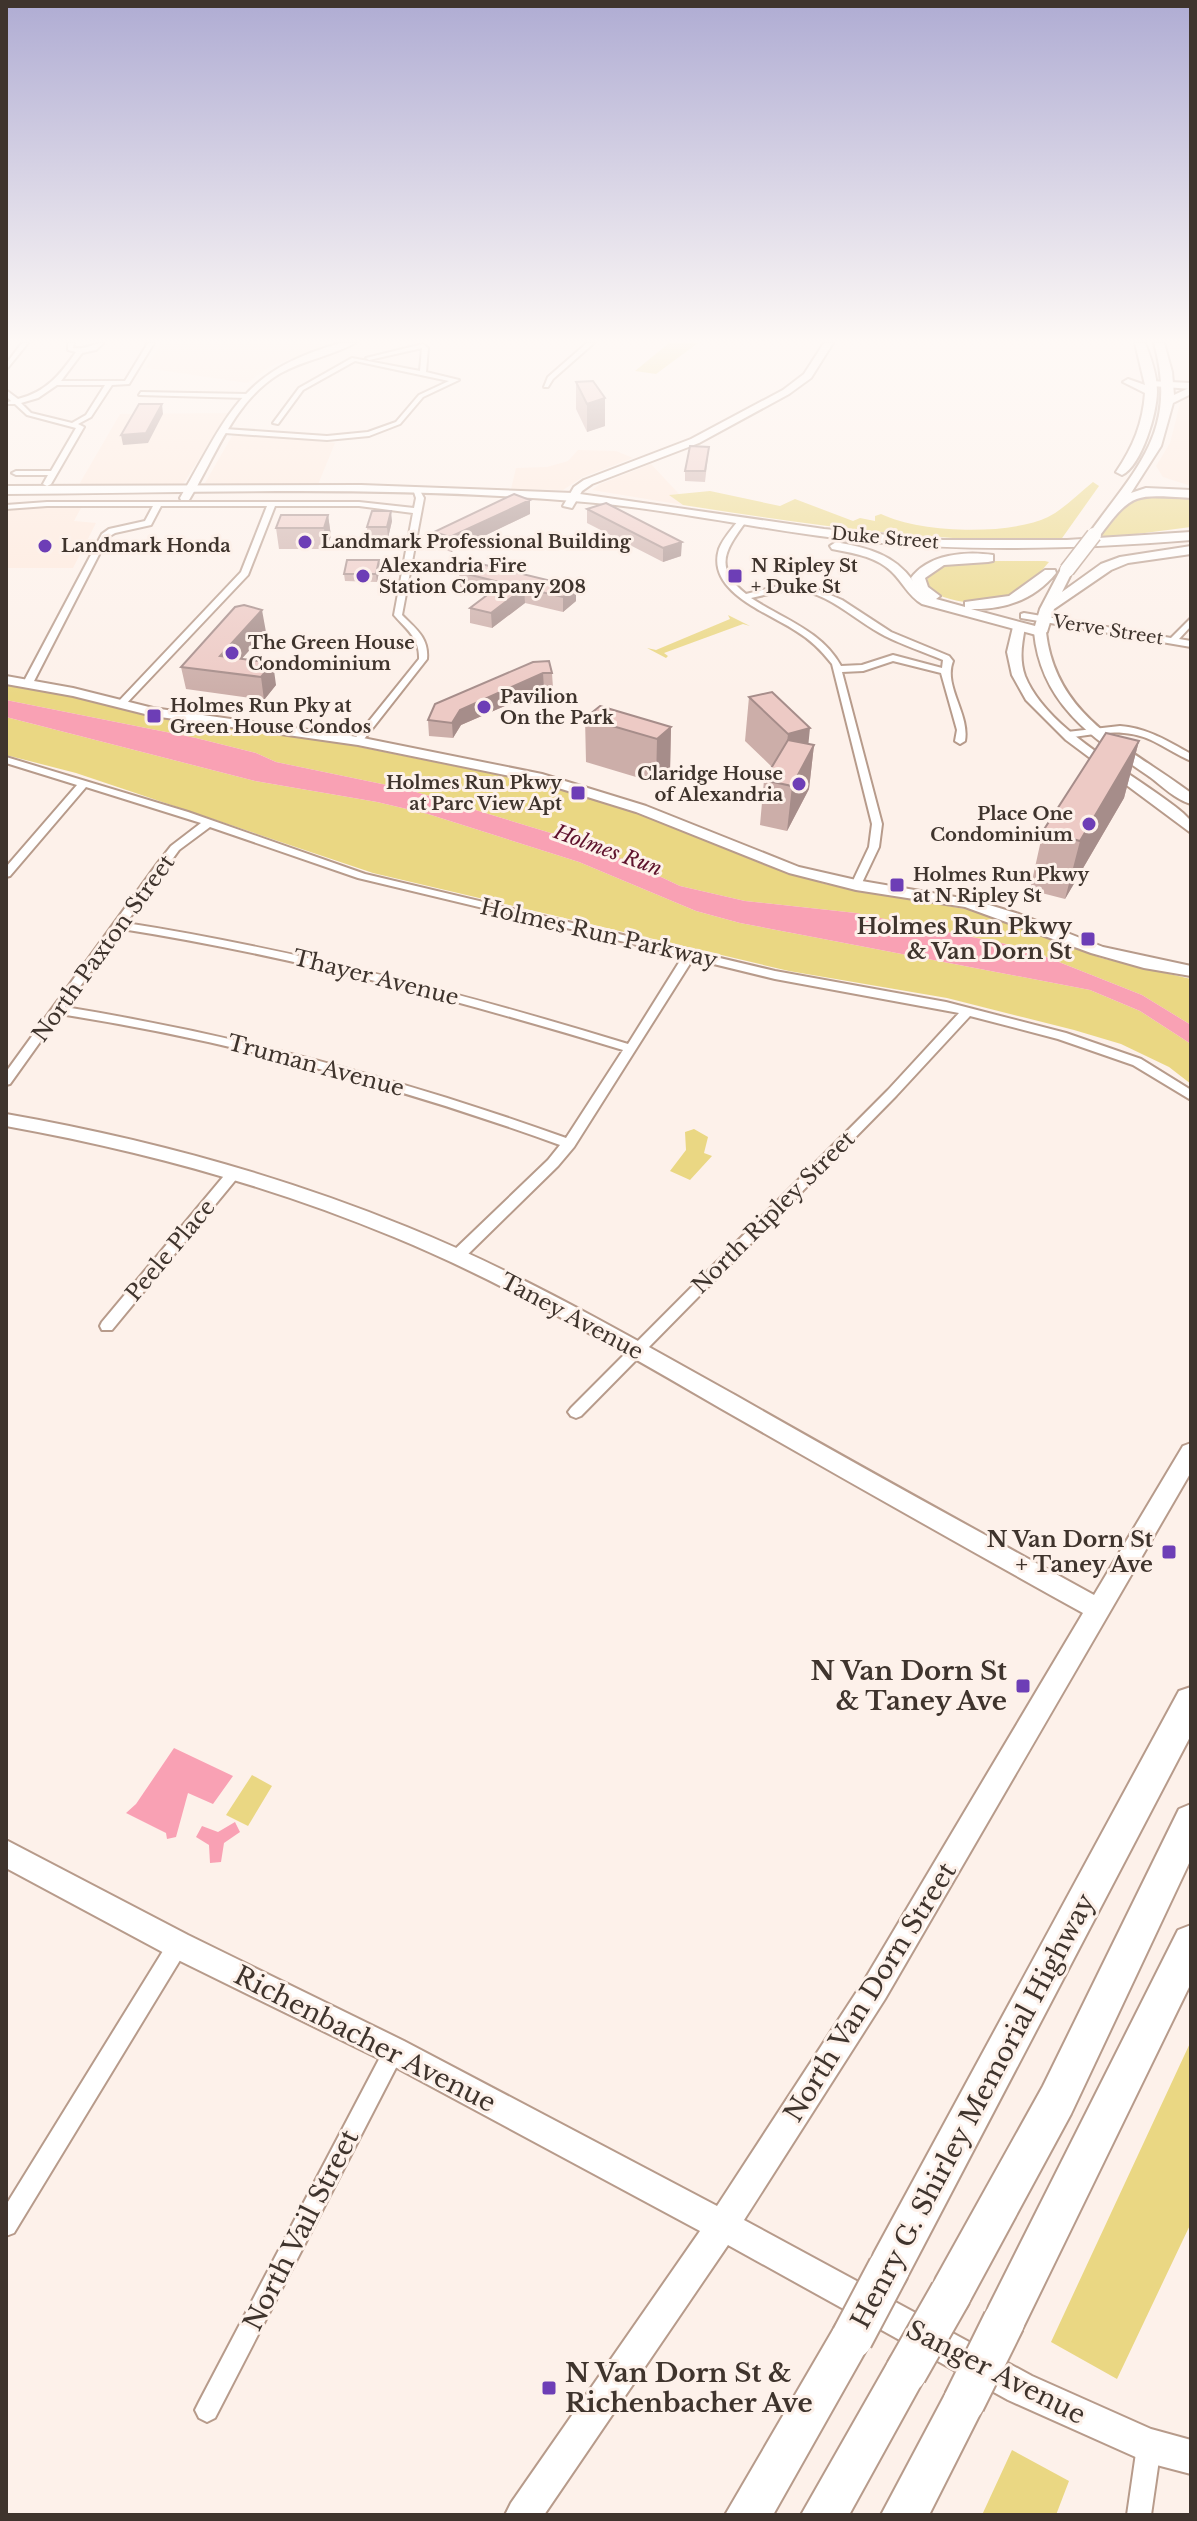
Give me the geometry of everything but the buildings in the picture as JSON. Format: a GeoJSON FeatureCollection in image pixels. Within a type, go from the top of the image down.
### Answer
{"type":"FeatureCollection","features":[{"type":"Feature","properties":{"kind":"highway","name":"Henry G. Shirley Memorial Highway"},"geometry":{"type":"LineString","coordinates":[[748,2515],[852,2338],[1191,1702]]}},
{"type":"Feature","properties":{"kind":"highway"},"geometry":{"type":"LineString","coordinates":[[824,2515],[1057,2100],[1191,1821]]}},
{"type":"Feature","properties":{"kind":"highway"},"geometry":{"type":"LineString","coordinates":[[904,2515],[964,2402],[1191,1943]]}},
{"type":"Feature","properties":{"kind":"main road"},"geometry":{"type":"LineString","coordinates":[[1038,557],[949,561],[928,567],[918,578],[922,589],[948,602],[981,606],[1021,597],[1094,535],[1131,461]]}},
{"type":"Feature","properties":{"kind":"main road"},"geometry":{"type":"LineString","coordinates":[[1022,622],[1077,534],[1147,461]]}},
{"type":"Feature","properties":{"kind":"main road"},"geometry":{"type":"LineString","coordinates":[[1148,461],[1154,476],[1187,490]]}},
{"type":"Feature","properties":{"kind":"main road","name":"Duke Street"},"geometry":{"type":"LineString","coordinates":[[6,490],[570,501],[739,524],[943,544],[1045,546],[1126,542],[1191,534]]}},
{"type":"Feature","properties":{"kind":"main road"},"geometry":{"type":"LineString","coordinates":[[1115,491],[1187,490]]}},
{"type":"Feature","properties":{"kind":"main road"},"geometry":{"type":"LineString","coordinates":[[1115,491],[1187,490]]}},
{"type":"Feature","properties":{"kind":"main road","name":"Duke Street"},"geometry":{"type":"LineString","coordinates":[[6,498],[188,494]]}},
{"type":"Feature","properties":{"kind":"main road","name":"Duke Street"},"geometry":{"type":"LineString","coordinates":[[739,524],[784,534],[901,549],[1038,557],[1191,549]]}},
{"type":"Feature","properties":{"kind":"main road"},"geometry":{"type":"LineString","coordinates":[[784,534],[875,556],[897,570],[909,589],[921,598],[1022,622],[1043,620],[1106,567],[1125,560],[1191,549]]}},
{"type":"Feature","properties":{"kind":"main road"},"geometry":{"type":"LineString","coordinates":[[1043,620],[1057,569]]}},
{"type":"Feature","properties":{"kind":"street"},"geometry":{"type":"LineString","coordinates":[[47,484],[61,461]]}},
{"type":"Feature","properties":{"kind":"street"},"geometry":{"type":"LineString","coordinates":[[188,494],[208,461]]}},
{"type":"Feature","properties":{"kind":"street"},"geometry":{"type":"LineString","coordinates":[[570,501],[588,482],[644,461]]}},
{"type":"Feature","properties":{"kind":"street"},"geometry":{"type":"LineString","coordinates":[[16,473],[53,473]]}},
{"type":"Feature","properties":{"kind":"street"},"geometry":{"type":"LineString","coordinates":[[358,741],[424,657],[420,638],[398,615],[421,498]]}},
{"type":"Feature","properties":{"kind":"street","name":"Duke Street"},"geometry":{"type":"LineString","coordinates":[[6,507],[47,504],[270,508],[366,504],[397,511],[421,498]]}},
{"type":"Feature","properties":{"kind":"street"},"geometry":{"type":"LineString","coordinates":[[28,683],[105,536],[112,531],[148,523],[156,507]]}},
{"type":"Feature","properties":{"kind":"street"},"geometry":{"type":"LineString","coordinates":[[121,704],[245,573],[270,508]]}},
{"type":"Feature","properties":{"kind":"street"},"geometry":{"type":"LineString","coordinates":[[739,524],[721,547],[720,562],[725,578],[743,597],[804,630],[827,649],[836,666],[877,824],[874,847],[856,885]]}},
{"type":"Feature","properties":{"kind":"street"},"geometry":{"type":"LineString","coordinates":[[743,597],[791,586],[813,590],[839,602],[888,634],[946,658],[949,661],[945,671],[962,730],[960,741]]}},
{"type":"Feature","properties":{"kind":"street"},"geometry":{"type":"LineString","coordinates":[[1043,620],[1044,663],[1057,690],[1095,731],[1191,800]]}},
{"type":"Feature","properties":{"kind":"street","name":"Verve Street"},"geometry":{"type":"LineString","coordinates":[[1043,620],[1191,644]]}},
{"type":"Feature","properties":{"kind":"street"},"geometry":{"type":"LineString","coordinates":[[1174,640],[1191,621]]}},
{"type":"Feature","properties":{"kind":"street"},"geometry":{"type":"LineString","coordinates":[[1022,622],[1015,636],[1015,665],[1030,696],[1067,735],[1153,796],[1191,829]]}},
{"type":"Feature","properties":{"kind":"street"},"geometry":{"type":"LineString","coordinates":[[836,666],[871,665],[893,658],[945,671]]}},
{"type":"Feature","properties":{"kind":"street"},"geometry":{"type":"LineString","coordinates":[[6,680],[203,720],[358,741],[505,769],[575,787],[641,809],[778,864],[856,885],[967,903],[1013,917],[1097,950],[1144,963],[1191,971]]}},
{"type":"Feature","properties":{"kind":"street"},"geometry":{"type":"LineString","coordinates":[[1067,735],[1137,729],[1191,758]]}},
{"type":"Feature","properties":{"kind":"street","name":"Holmes Run Parkway"},"geometry":{"type":"LineString","coordinates":[[6,760],[208,823],[362,876],[801,981],[968,1011],[1091,1045],[1137,1062],[1191,1096]]}},
{"type":"Feature","properties":{"kind":"street"},"geometry":{"type":"LineString","coordinates":[[6,874],[20,850],[84,783]]}},
{"type":"Feature","properties":{"kind":"street","name":"North Paxton Street"},"geometry":{"type":"LineString","coordinates":[[6,1081],[175,848],[208,823]]}},
{"type":"Feature","properties":{"kind":"street","name":"Thayer Avenue"},"geometry":{"type":"LineString","coordinates":[[120,925],[249,946],[380,975],[629,1048]]}},
{"type":"Feature","properties":{"kind":"street"},"geometry":{"type":"LineString","coordinates":[[457,1256],[569,1144],[690,955]]}},
{"type":"Feature","properties":{"kind":"street","name":"Truman Avenue"},"geometry":{"type":"LineString","coordinates":[[58,1010],[213,1037],[345,1070],[569,1144]]}},
{"type":"Feature","properties":{"kind":"street","name":"North Ripley Street"},"geometry":{"type":"LineString","coordinates":[[576,1412],[892,1093],[968,1011]]}},
{"type":"Feature","properties":{"kind":"street","name":"Taney Avenue"},"geometry":{"type":"LineString","coordinates":[[6,1120],[159,1152],[233,1174],[321,1202],[457,1256],[636,1350],[1097,1609]]}},
{"type":"Feature","properties":{"kind":"street","name":"Peele Place"},"geometry":{"type":"LineString","coordinates":[[107,1326],[233,1174]]}},
{"type":"Feature","properties":{"kind":"street","name":"North Van Dorn Street"},"geometry":{"type":"LineString","coordinates":[[523,2515],[723,2225],[875,1989],[1191,1452]]}},
{"type":"Feature","properties":{"kind":"street","name":"Richenbacher Avenue"},"geometry":{"type":"LineString","coordinates":[[6,1853],[178,1945],[394,2051],[723,2225]]}},
{"type":"Feature","properties":{"kind":"street"},"geometry":{"type":"LineString","coordinates":[[6,2225],[178,1945]]}},
{"type":"Feature","properties":{"kind":"street","name":"North Vail Street"},"geometry":{"type":"LineString","coordinates":[[207,2410],[394,2051]]}},
{"type":"Feature","properties":{"kind":"street","name":"Sanger Avenue"},"geometry":{"type":"LineString","coordinates":[[723,2225],[1020,2388],[1149,2446],[1191,2457]]}},
{"type":"Feature","properties":{"kind":"street"},"geometry":{"type":"LineString","coordinates":[[1139,2515],[1149,2446]]}},
{"type":"Feature","properties":{"kind":"shaded area"},"geometry":{"type":"Polygon","coordinates":[[[93,461],[198,461],[182,486],[77,488],[93,461]]]}},
{"type":"Feature","properties":{"kind":"shaded area"},"geometry":{"type":"Polygon","coordinates":[[[218,461],[328,461],[317,487],[205,483],[218,461]]]}},
{"type":"Feature","properties":{"kind":"shaded area"},"geometry":{"type":"Polygon","coordinates":[[[568,461],[626,461],[583,477],[563,490],[511,489],[516,468],[547,467],[568,461]]]}},
{"type":"Feature","properties":{"kind":"shaded area"},"geometry":{"type":"Polygon","coordinates":[[[1159,461],[1191,461],[1191,486],[1163,477],[1156,466],[1159,461]]]}},
{"type":"Feature","properties":{"kind":"shaded area"},"geometry":{"type":"Polygon","coordinates":[[[651,464],[679,494],[670,495],[683,505],[592,490],[600,484],[651,464]]]}},
{"type":"Feature","properties":{"kind":"shaded area"},"geometry":{"type":"Polygon","coordinates":[[[1093,482],[1099,486],[1060,541],[964,539],[824,525],[683,505],[669,495],[710,491],[780,506],[795,499],[853,521],[860,518],[875,521],[875,516],[881,514],[918,525],[964,530],[1011,527],[1048,517],[1093,482]]]}},
{"type":"Feature","properties":{"kind":"shaded area"},"geometry":{"type":"Polygon","coordinates":[[[1143,495],[1191,498],[1191,527],[1098,539],[1131,500],[1143,495]]]}},
{"type":"Feature","properties":{"kind":"shaded area","name":"Landmark Honda"},"geometry":{"type":"Polygon","coordinates":[[[82,506],[74,521],[96,523],[73,568],[6,568],[6,510],[82,506]]]}},
{"type":"Feature","properties":{"kind":"shaded area"},"geometry":{"type":"Polygon","coordinates":[[[979,561],[1049,562],[1022,591],[997,601],[959,601],[927,588],[928,574],[943,565],[979,561]]]}},
{"type":"Feature","properties":{"kind":"shaded area"},"geometry":{"type":"Polygon","coordinates":[[[728,615],[750,626],[743,624],[664,653],[668,656],[666,658],[647,648],[656,650],[730,619],[728,615]]]}},
{"type":"Feature","properties":{"kind":"shaded area"},"geometry":{"type":"Polygon","coordinates":[[[6,684],[72,695],[142,714],[306,736],[557,787],[620,805],[767,866],[825,884],[970,910],[1101,958],[1191,979],[1191,1025],[1142,995],[1021,947],[856,913],[745,901],[680,886],[625,860],[554,834],[406,789],[276,762],[256,753],[196,738],[6,700],[6,684]]]}},
{"type":"Feature","properties":{"kind":"shaded area"},"geometry":{"type":"Polygon","coordinates":[[[6,700],[196,738],[256,753],[276,762],[406,789],[554,834],[625,860],[680,886],[745,901],[856,913],[1021,947],[1142,995],[1191,1025],[1191,1044],[1140,1011],[1090,990],[740,923],[696,911],[579,862],[428,814],[255,781],[6,717],[6,700]]]}},
{"type":"Feature","properties":{"kind":"shaded area"},"geometry":{"type":"Polygon","coordinates":[[[6,717],[255,781],[428,814],[579,862],[696,911],[740,923],[1090,990],[1140,1011],[1191,1044],[1191,1084],[1169,1067],[1121,1044],[1074,1030],[947,998],[789,971],[373,873],[76,773],[6,755],[6,717]]]}},
{"type":"Feature","properties":{"kind":"shaded area"},"geometry":{"type":"Polygon","coordinates":[[[694,1129],[708,1137],[704,1153],[712,1156],[690,1180],[670,1171],[686,1150],[685,1132],[694,1129]]]}},
{"type":"Feature","properties":{"kind":"shaded area"},"geometry":{"type":"Polygon","coordinates":[[[174,1748],[233,1776],[213,1804],[188,1793],[176,1837],[167,1839],[166,1833],[126,1813],[136,1804],[174,1748]]]}},
{"type":"Feature","properties":{"kind":"shaded area"},"geometry":{"type":"Polygon","coordinates":[[[252,1775],[272,1786],[248,1826],[226,1815],[252,1775]]]}},
{"type":"Feature","properties":{"kind":"shaded area"},"geometry":{"type":"Polygon","coordinates":[[[235,1822],[240,1832],[224,1843],[221,1862],[210,1863],[209,1845],[196,1837],[202,1826],[218,1832],[235,1822]]]}},
{"type":"Feature","properties":{"kind":"shaded area"},"geometry":{"type":"Polygon","coordinates":[[[1191,2041],[1191,2223],[1117,2379],[1051,2342],[1191,2041]]]}},
{"type":"Feature","properties":{"kind":"shaded area"},"geometry":{"type":"Polygon","coordinates":[[[1012,2450],[1069,2481],[1056,2515],[982,2515],[1012,2450]]]}},
{"type":"Feature","properties":{"kind":"place","name":"Landmark Professional Building"},"geometry":{"type":"Point","coordinates":[305,542]}},
{"type":"Feature","properties":{"kind":"place","name":"Landmark Honda"},"geometry":{"type":"Point","coordinates":[45,546]}},
{"type":"Feature","properties":{"kind":"place","name":"Alexandria Fire Station Company 208"},"geometry":{"type":"Point","coordinates":[363,576]}},
{"type":"Feature","properties":{"kind":"place","name":"N Ripley St + Duke St"},"geometry":{"type":"Point","coordinates":[735,576]}},
{"type":"Feature","properties":{"kind":"place","name":"The Green House Condominium"},"geometry":{"type":"Point","coordinates":[232,653]}},
{"type":"Feature","properties":{"kind":"place","name":"Pavilion On the Park"},"geometry":{"type":"Point","coordinates":[484,707]}},
{"type":"Feature","properties":{"kind":"place","name":"Holmes Run Pky at Green House Condos"},"geometry":{"type":"Point","coordinates":[154,716]}},
{"type":"Feature","properties":{"kind":"place","name":"Claridge House of Alexandria"},"geometry":{"type":"Point","coordinates":[799,784]}},
{"type":"Feature","properties":{"kind":"place","name":"Holmes Run Pkwy at Parc View Apt"},"geometry":{"type":"Point","coordinates":[578,793]}},
{"type":"Feature","properties":{"kind":"place","name":"Place One Condominium"},"geometry":{"type":"Point","coordinates":[1089,824]}},
{"type":"Feature","properties":{"kind":"place","name":"Holmes Run Pkwy at N Ripley St"},"geometry":{"type":"Point","coordinates":[897,885]}},
{"type":"Feature","properties":{"kind":"place","name":"Holmes Run Pkwy & Van Dorn St"},"geometry":{"type":"Point","coordinates":[1088,939]}},
{"type":"Feature","properties":{"kind":"place","name":"N Van Dorn St + Taney Ave"},"geometry":{"type":"Point","coordinates":[1169,1552]}},
{"type":"Feature","properties":{"kind":"place","name":"N Van Dorn St & Taney Ave"},"geometry":{"type":"Point","coordinates":[1023,1686]}},
{"type":"Feature","properties":{"kind":"place","name":"N Van Dorn St & Richenbacher Ave"},"geometry":{"type":"Point","coordinates":[549,2388]}},
{"type":"Feature","properties":{"kind":"water label","name":"Holmes Run"},"geometry":{"type":"Point","coordinates":[608,850]}}]}
